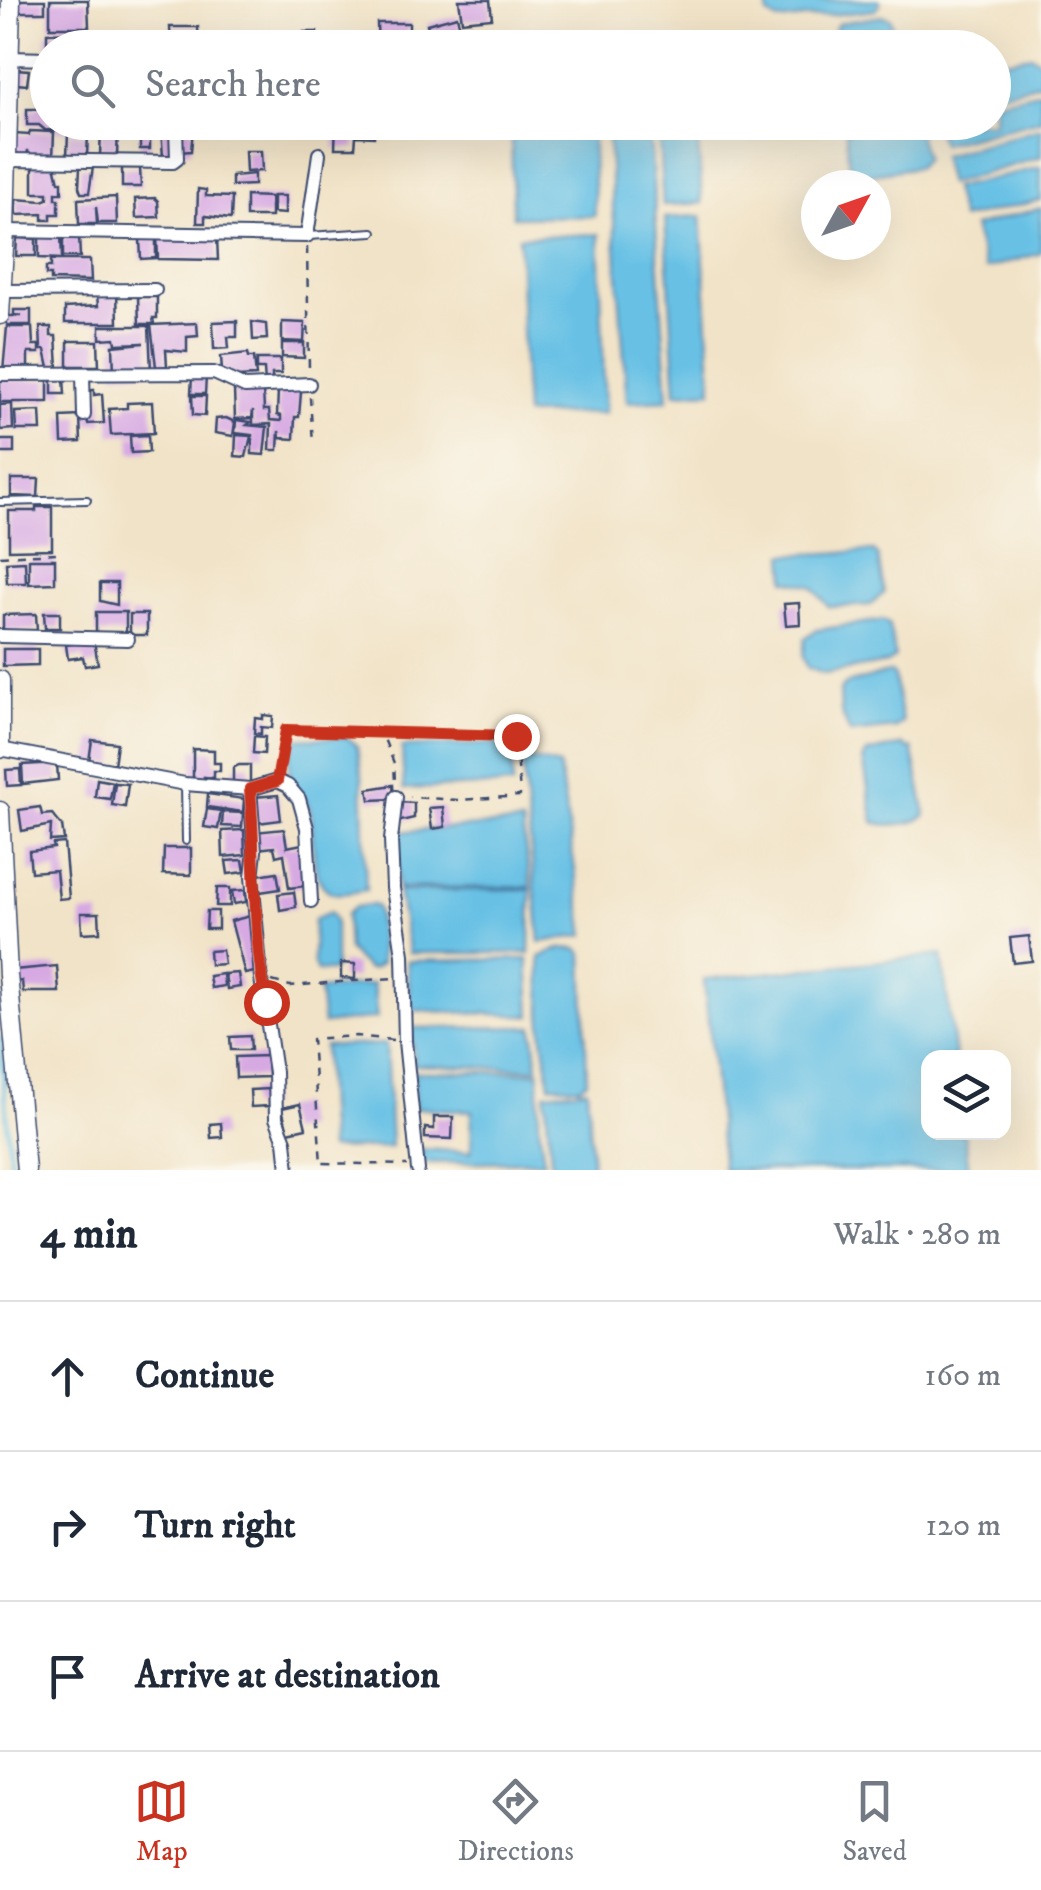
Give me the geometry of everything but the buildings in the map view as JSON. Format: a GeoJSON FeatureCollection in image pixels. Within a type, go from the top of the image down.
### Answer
{"type":"FeatureCollection","features":[{"type":"Feature","properties":{"kind":"street"},"geometry":{"type":"LineString","coordinates":[[0,315],[6,231],[6,68],[11,0]]}},
{"type":"Feature","properties":{"kind":"street"},"geometry":{"type":"LineString","coordinates":[[7,160],[173,162],[177,159],[176,140]]}},
{"type":"Feature","properties":{"kind":"street"},"geometry":{"type":"LineString","coordinates":[[6,231],[307,236],[319,154]]}},
{"type":"Feature","properties":{"kind":"street"},"geometry":{"type":"LineString","coordinates":[[2,292],[155,290]]}},
{"type":"Feature","properties":{"kind":"street"},"geometry":{"type":"LineString","coordinates":[[0,374],[214,373],[245,387],[309,384]]}},
{"type":"Feature","properties":{"kind":"street"},"geometry":{"type":"LineString","coordinates":[[82,374],[84,415]]}},
{"type":"Feature","properties":{"kind":"street"},"geometry":{"type":"LineString","coordinates":[[0,636],[128,638]]}},
{"type":"Feature","properties":{"kind":"street"},"geometry":{"type":"LineString","coordinates":[[0,680],[0,749],[185,784],[250,789],[277,781],[288,786],[299,799],[303,814],[312,870],[311,901]]}},
{"type":"Feature","properties":{"kind":"street"},"geometry":{"type":"LineString","coordinates":[[250,789],[255,851],[252,877],[261,978],[275,1072],[276,1118],[285,1140],[288,1170]]}},
{"type":"Feature","properties":{"kind":"street"},"geometry":{"type":"LineString","coordinates":[[396,797],[391,840],[418,1168]]}},
{"type":"Feature","properties":{"kind":"street"},"geometry":{"type":"LineString","coordinates":[[0,812],[8,975],[26,1170]]}},
{"type":"Feature","properties":{"kind":"lane"},"geometry":{"type":"LineString","coordinates":[[307,236],[373,232]]}},
{"type":"Feature","properties":{"kind":"lane"},"geometry":{"type":"LineString","coordinates":[[0,502],[87,500]]}},
{"type":"Feature","properties":{"kind":"lane"},"geometry":{"type":"LineString","coordinates":[[185,784],[186,841]]}},
{"type":"Feature","properties":{"kind":"path"},"geometry":{"type":"LineString","coordinates":[[307,236],[313,444]]}},
{"type":"Feature","properties":{"kind":"path"},"geometry":{"type":"LineString","coordinates":[[0,556],[57,553]]}},
{"type":"Feature","properties":{"kind":"path"},"geometry":{"type":"LineString","coordinates":[[277,781],[286,730],[516,736],[520,796],[458,800],[396,797],[394,762],[382,734]]}},
{"type":"Feature","properties":{"kind":"path"},"geometry":{"type":"LineString","coordinates":[[261,978],[290,986],[403,977]]}},
{"type":"Feature","properties":{"kind":"path"},"geometry":{"type":"LineString","coordinates":[[405,1040],[356,1036],[312,1039],[320,1163],[418,1168]]}},
{"type":"Feature","properties":{"kind":"water"},"geometry":{"type":"Polygon","coordinates":[[[768,0],[880,0],[880,5],[875,10],[778,21],[768,15],[768,0]]]}},
{"type":"Feature","properties":{"kind":"water"},"geometry":{"type":"Polygon","coordinates":[[[883,16],[890,18],[894,30],[835,30],[839,23],[883,16]]]}},
{"type":"Feature","properties":{"kind":"water"},"geometry":{"type":"Polygon","coordinates":[[[1031,55],[1041,62],[1041,83],[1011,90],[1011,59],[1031,55]]]}},
{"type":"Feature","properties":{"kind":"water"},"geometry":{"type":"Polygon","coordinates":[[[1041,91],[1041,120],[1011,127],[1011,98],[1041,91]]]}},
{"type":"Feature","properties":{"kind":"water"},"geometry":{"type":"Polygon","coordinates":[[[1041,128],[1041,157],[948,184],[941,156],[1011,140],[1011,136],[1041,128]]]}},
{"type":"Feature","properties":{"kind":"water"},"geometry":{"type":"Polygon","coordinates":[[[511,140],[593,140],[595,216],[513,217],[511,140]]]}},
{"type":"Feature","properties":{"kind":"water"},"geometry":{"type":"Polygon","coordinates":[[[608,140],[650,140],[668,400],[627,402],[608,140]]]}},
{"type":"Feature","properties":{"kind":"water"},"geometry":{"type":"Polygon","coordinates":[[[659,140],[698,140],[702,203],[663,205],[659,140]]]}},
{"type":"Feature","properties":{"kind":"water"},"geometry":{"type":"Polygon","coordinates":[[[847,140],[920,140],[925,158],[917,167],[853,170],[847,140]]]}},
{"type":"Feature","properties":{"kind":"water"},"geometry":{"type":"Polygon","coordinates":[[[1041,167],[1041,200],[961,219],[953,188],[1041,167]]]}},
{"type":"Feature","properties":{"kind":"water"},"geometry":{"type":"Polygon","coordinates":[[[1041,208],[1041,253],[985,269],[973,227],[1041,208]]]}},
{"type":"Feature","properties":{"kind":"water"},"geometry":{"type":"Polygon","coordinates":[[[701,216],[712,391],[676,393],[665,218],[701,216]]]}},
{"type":"Feature","properties":{"kind":"water"},"geometry":{"type":"Polygon","coordinates":[[[599,234],[605,413],[525,415],[519,237],[599,234]]]}},
{"type":"Feature","properties":{"kind":"water"},"geometry":{"type":"Polygon","coordinates":[[[874,551],[884,593],[870,605],[829,607],[812,586],[786,580],[784,555],[874,551]]]}},
{"type":"Feature","properties":{"kind":"water"},"geometry":{"type":"Polygon","coordinates":[[[883,620],[889,624],[895,657],[887,663],[824,674],[808,668],[803,657],[805,638],[817,630],[883,620]]]}},
{"type":"Feature","properties":{"kind":"water"},"geometry":{"type":"Polygon","coordinates":[[[890,672],[902,722],[895,728],[850,733],[841,712],[840,690],[846,684],[890,672]]]}},
{"type":"Feature","properties":{"kind":"water"},"geometry":{"type":"Polygon","coordinates":[[[347,737],[357,746],[362,775],[366,890],[334,893],[319,879],[310,810],[290,784],[289,760],[295,739],[347,737]]]}},
{"type":"Feature","properties":{"kind":"water"},"geometry":{"type":"Polygon","coordinates":[[[511,743],[513,785],[404,789],[402,747],[511,743]]]}},
{"type":"Feature","properties":{"kind":"water"},"geometry":{"type":"Polygon","coordinates":[[[904,745],[912,748],[926,815],[901,824],[874,822],[863,759],[867,753],[904,745]]]}},
{"type":"Feature","properties":{"kind":"water"},"geometry":{"type":"Polygon","coordinates":[[[522,757],[559,766],[585,935],[540,942],[522,757]]]}},
{"type":"Feature","properties":{"kind":"water"},"geometry":{"type":"Polygon","coordinates":[[[522,823],[531,887],[398,888],[397,832],[522,823]]]}},
{"type":"Feature","properties":{"kind":"water"},"geometry":{"type":"Polygon","coordinates":[[[531,889],[530,953],[409,953],[398,891],[531,889]]]}},
{"type":"Feature","properties":{"kind":"water"},"geometry":{"type":"Polygon","coordinates":[[[372,905],[378,912],[381,963],[367,969],[348,950],[346,915],[354,907],[372,905]]]}},
{"type":"Feature","properties":{"kind":"water"},"geometry":{"type":"Polygon","coordinates":[[[330,912],[335,920],[335,968],[317,971],[313,962],[314,919],[330,912]]]}},
{"type":"Feature","properties":{"kind":"water"},"geometry":{"type":"Polygon","coordinates":[[[561,948],[578,949],[583,954],[587,1081],[580,1087],[550,1085],[542,1030],[540,957],[561,948]]]}},
{"type":"Feature","properties":{"kind":"water"},"geometry":{"type":"Polygon","coordinates":[[[942,955],[954,1050],[921,1050],[921,1140],[965,1140],[969,1170],[723,1170],[704,979],[942,955]]]}},
{"type":"Feature","properties":{"kind":"water"},"geometry":{"type":"Polygon","coordinates":[[[528,959],[531,1016],[411,1010],[407,961],[528,959]]]}},
{"type":"Feature","properties":{"kind":"water"},"geometry":{"type":"Polygon","coordinates":[[[373,984],[377,1018],[323,1024],[319,990],[373,984]]]}},
{"type":"Feature","properties":{"kind":"water"},"geometry":{"type":"Polygon","coordinates":[[[533,1027],[538,1069],[414,1065],[411,1028],[533,1027]]]}},
{"type":"Feature","properties":{"kind":"water"},"geometry":{"type":"Polygon","coordinates":[[[386,1044],[391,1147],[329,1149],[324,1046],[386,1044]]]}},
{"type":"Feature","properties":{"kind":"water"},"geometry":{"type":"Polygon","coordinates":[[[414,1072],[539,1072],[539,1126],[544,1161],[422,1163],[422,1149],[471,1152],[472,1111],[415,1108],[414,1072]]]}},
{"type":"Feature","properties":{"kind":"water"},"geometry":{"type":"Polygon","coordinates":[[[587,1089],[592,1170],[552,1170],[545,1093],[587,1089]]]}},
{"type":"Feature","properties":{"kind":"waterway"},"geometry":{"type":"LineString","coordinates":[[0,1037],[11,1170]]}},
{"type":"Feature","properties":{"kind":"route"},"geometry":{"type":"LineString","coordinates":[[266,1002],[252,877],[255,851],[250,789],[277,781],[286,730],[516,736]]}}]}
